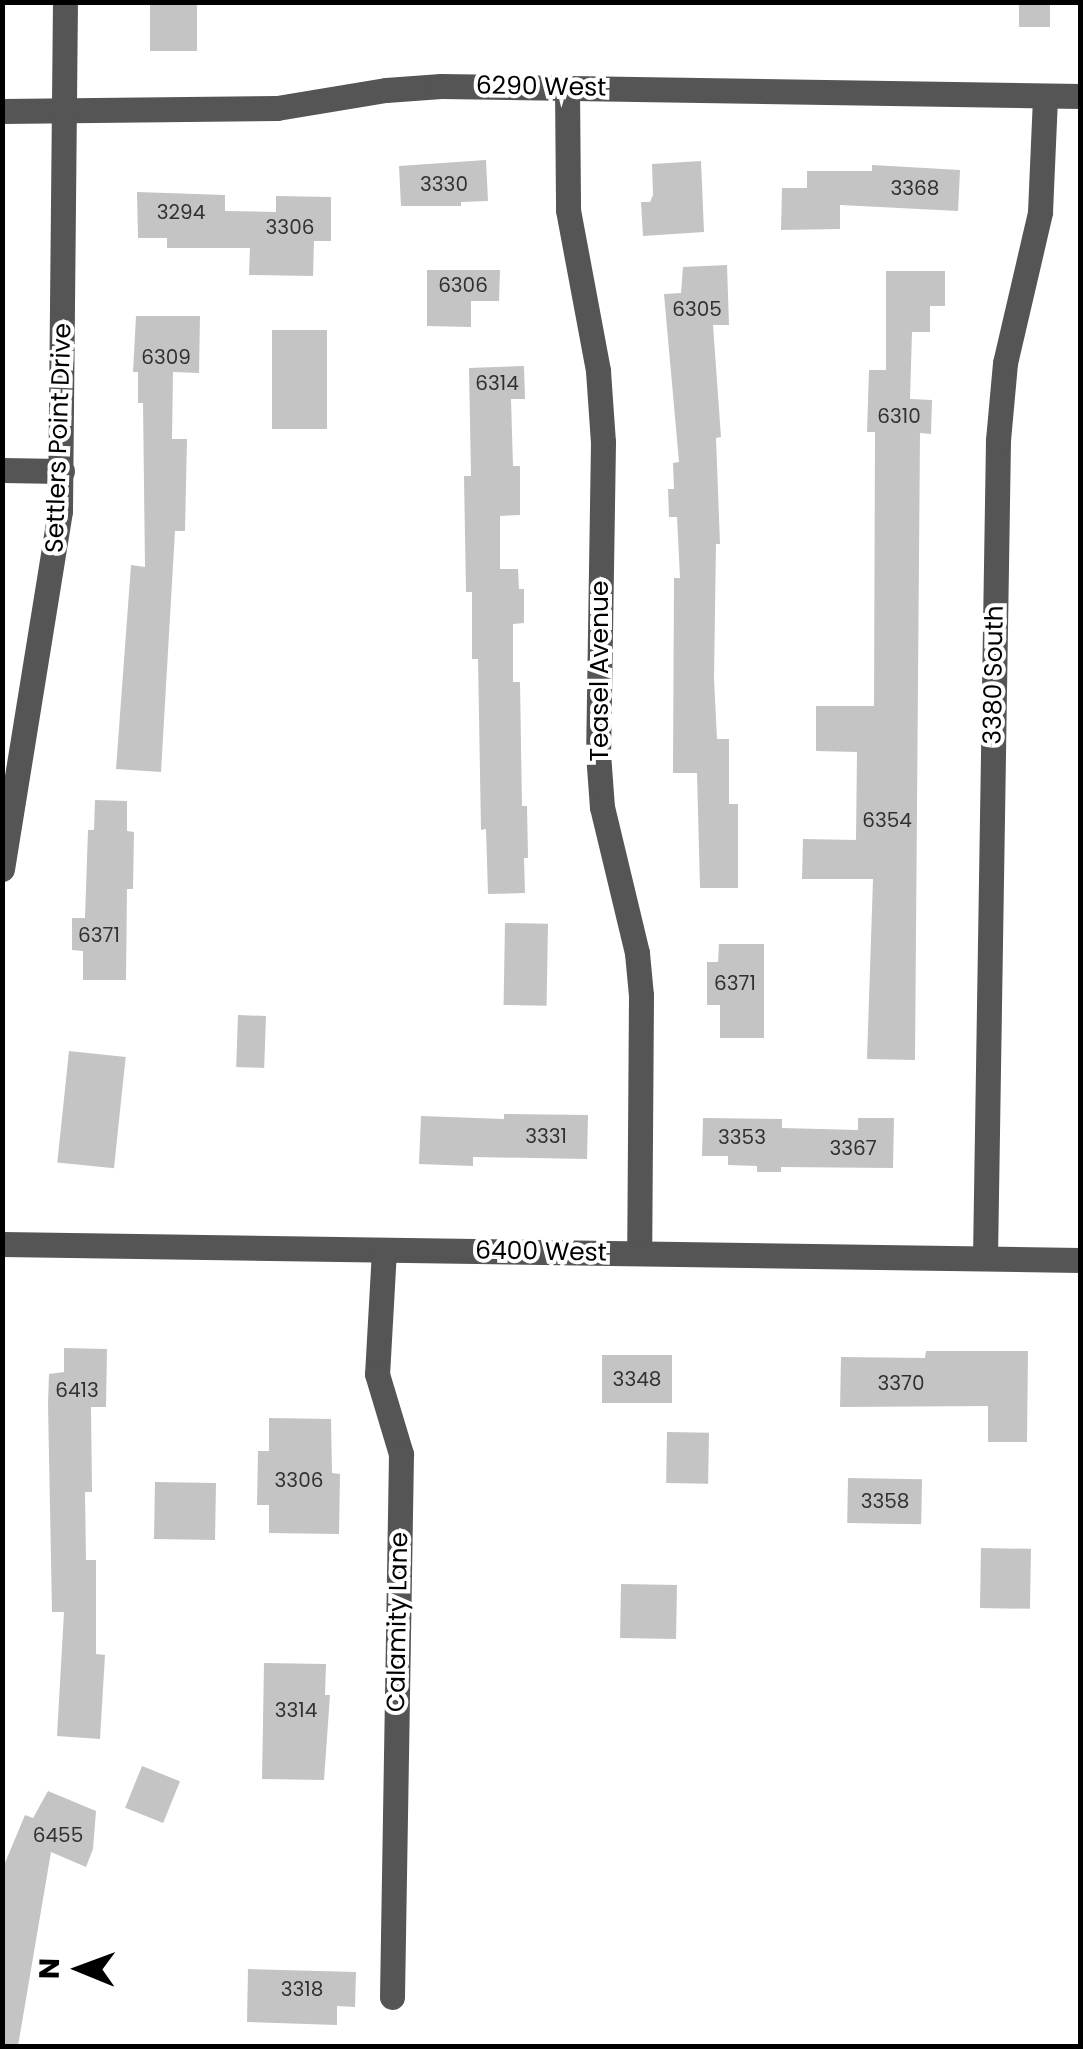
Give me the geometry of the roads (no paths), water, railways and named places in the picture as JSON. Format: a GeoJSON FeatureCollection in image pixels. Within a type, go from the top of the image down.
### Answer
{"type":"FeatureCollection","features":[{"type":"Feature","properties":{"kind":"street","name":"Settlers Point Drive"},"geometry":{"type":"LineString","coordinates":[[4,857],[56,552],[62,471],[65,2]]}},
{"type":"Feature","properties":{"kind":"street","name":"6290 West"},"geometry":{"type":"LineString","coordinates":[[2,111],[278,108],[414,87],[1080,96]]}},
{"type":"Feature","properties":{"kind":"street","name":"Teasel Avenue"},"geometry":{"type":"LineString","coordinates":[[566,88],[568,210],[598,370],[603,442],[598,753],[602,807],[637,953],[642,995],[638,1253]]}},
{"type":"Feature","properties":{"kind":"street","name":"3380 South"},"geometry":{"type":"LineString","coordinates":[[985,1258],[998,440],[1005,364],[1040,212],[1045,96]]}},
{"type":"Feature","properties":{"kind":"street"},"geometry":{"type":"LineString","coordinates":[[2,470],[62,471]]}},
{"type":"Feature","properties":{"kind":"street","name":"6400 West"},"geometry":{"type":"LineString","coordinates":[[2,1244],[1080,1260]]}},
{"type":"Feature","properties":{"kind":"street","name":"Calamity Lane"},"geometry":{"type":"LineString","coordinates":[[384,1250],[377,1374],[401,1454],[392,1997]]}}]}
